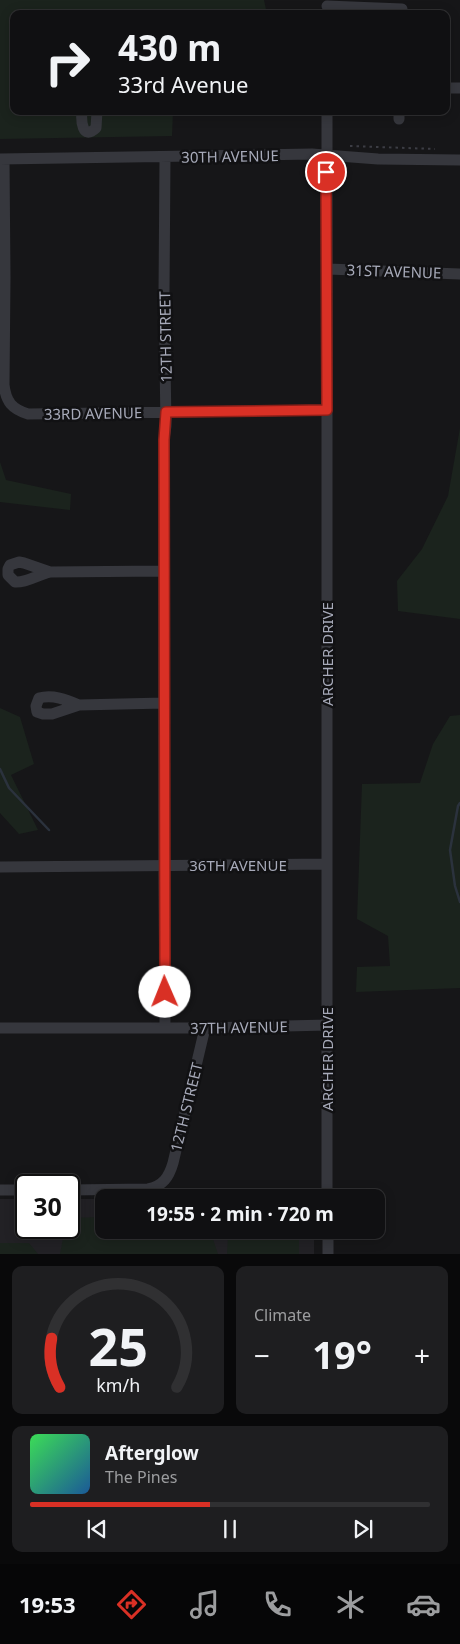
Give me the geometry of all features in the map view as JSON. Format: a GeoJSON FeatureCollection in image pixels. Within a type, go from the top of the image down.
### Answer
{"type":"FeatureCollection","features":[{"type":"Feature","properties":{"kind":"street"},"geometry":{"type":"LineString","coordinates":[[327,6],[401,8]]}},
{"type":"Feature","properties":{"kind":"street"},"geometry":{"type":"LineString","coordinates":[[82,115],[82,127],[88,132],[96,128],[97,115]]}},
{"type":"Feature","properties":{"kind":"street","name":"ARCHER DRIVE"},"geometry":{"type":"LineString","coordinates":[[327,115],[327,1189]]}},
{"type":"Feature","properties":{"kind":"street","name":"30TH AVENUE"},"geometry":{"type":"LineString","coordinates":[[2,159],[312,154],[378,159],[460,160]]}},
{"type":"Feature","properties":{"kind":"street","name":"12TH STREET"},"geometry":{"type":"LineString","coordinates":[[165,157],[165,1028]]}},
{"type":"Feature","properties":{"kind":"street","name":"33RD AVENUE"},"geometry":{"type":"LineString","coordinates":[[2,159],[6,277],[4,385],[7,400],[11,406],[28,414],[327,410]]}},
{"type":"Feature","properties":{"kind":"street","name":"31ST AVENUE"},"geometry":{"type":"LineString","coordinates":[[328,269],[460,274]]}},
{"type":"Feature","properties":{"kind":"street"},"geometry":{"type":"LineString","coordinates":[[50,572],[164,571]]}},
{"type":"Feature","properties":{"kind":"street"},"geometry":{"type":"LineString","coordinates":[[80,705],[164,703]]}},
{"type":"Feature","properties":{"kind":"street","name":"36TH AVENUE"},"geometry":{"type":"LineString","coordinates":[[0,867],[327,864]]}},
{"type":"Feature","properties":{"kind":"street","name":"37TH AVENUE"},"geometry":{"type":"LineString","coordinates":[[0,1028],[205,1028],[328,1025]]}},
{"type":"Feature","properties":{"kind":"street","name":"12TH STREET"},"geometry":{"type":"LineString","coordinates":[[80,1190],[155,1188],[170,1173],[205,1028]]}},
{"type":"Feature","properties":{"kind":"street"},"geometry":{"type":"LineString","coordinates":[[0,1190],[15,1190]]}},
{"type":"Feature","properties":{"kind":"street"},"geometry":{"type":"LineString","coordinates":[[328,1239],[328,1254]]}},
{"type":"Feature","properties":{"kind":"path"},"geometry":{"type":"LineString","coordinates":[[348,146],[440,149]]}},
{"type":"Feature","properties":{"kind":"shaded area"},"geometry":{"type":"Polygon","coordinates":[[[0,0],[264,0],[266,10],[10,10],[10,115],[173,115],[172,136],[0,139],[0,0]]]}},
{"type":"Feature","properties":{"kind":"shaded area"},"geometry":{"type":"Polygon","coordinates":[[[460,428],[460,619],[398,611],[397,581],[422,549],[448,496],[460,428]]]}},
{"type":"Feature","properties":{"kind":"shaded area"},"geometry":{"type":"Polygon","coordinates":[[[0,462],[6,480],[71,494],[70,510],[0,502],[0,462]]]}},
{"type":"Feature","properties":{"kind":"shaded area"},"geometry":{"type":"Polygon","coordinates":[[[0,708],[20,717],[34,764],[11,775],[38,830],[19,834],[0,813],[0,708]]]}},
{"type":"Feature","properties":{"kind":"shaded area"},"geometry":{"type":"Polygon","coordinates":[[[460,715],[460,988],[356,992],[357,967],[390,966],[388,936],[357,919],[362,784],[420,783],[433,744],[450,716],[460,715]]]}},
{"type":"Feature","properties":{"kind":"shaded area"},"geometry":{"type":"Polygon","coordinates":[[[0,1199],[15,1199],[15,1239],[80,1239],[80,1199],[95,1199],[95,1239],[314,1239],[314,1254],[0,1254],[0,1199]]]}},
{"type":"Feature","properties":{"kind":"shaded area"},"geometry":{"type":"Polygon","coordinates":[[[95,1217],[95,1239],[213,1239],[218,1254],[60,1254],[63,1239],[80,1239],[80,1218],[95,1217]]]}},
{"type":"Feature","properties":{"kind":"shaded area"},"geometry":{"type":"Polygon","coordinates":[[[228,1239],[299,1239],[299,1254],[227,1254],[228,1239]]]}},
{"type":"Feature","properties":{"kind":"shaded area"},"geometry":{"type":"Polygon","coordinates":[[[0,1243],[29,1243],[38,1254],[0,1254],[0,1243]]]}},
{"type":"Feature","properties":{"kind":"waterway"},"geometry":{"type":"LineString","coordinates":[[0,769],[9,788],[49,830]]}},
{"type":"Feature","properties":{"kind":"waterway"},"geometry":{"type":"LineString","coordinates":[[460,803],[450,850],[455,886],[460,902]]}},
{"type":"Feature","properties":{"kind":"route"},"geometry":{"type":"LineString","coordinates":[[165,992],[164,440],[166,412],[327,410],[328,269],[326,172]]}}]}
